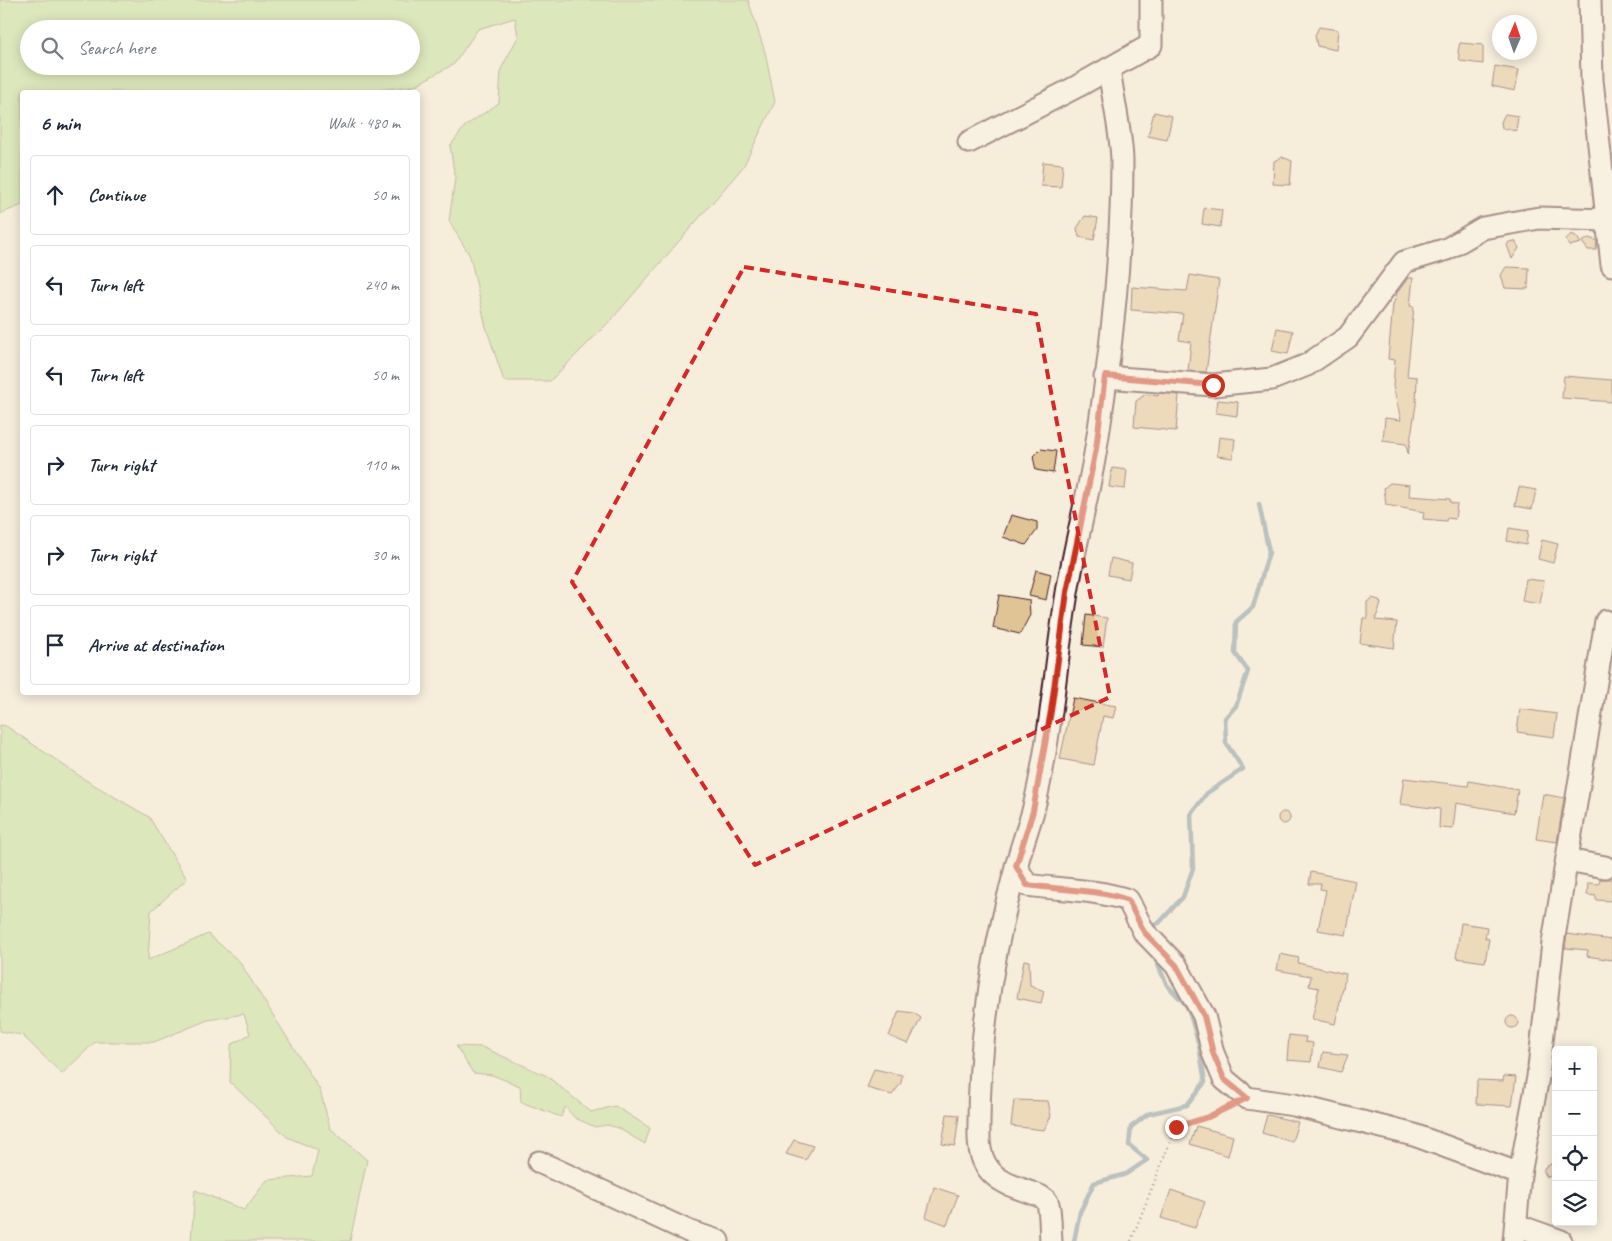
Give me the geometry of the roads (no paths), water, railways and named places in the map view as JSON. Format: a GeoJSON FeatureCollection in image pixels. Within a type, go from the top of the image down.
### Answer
{"type":"FeatureCollection","features":[{"type":"Feature","properties":{"kind":"street"},"geometry":{"type":"LineString","coordinates":[[969,142],[1152,45],[1151,0]]}},
{"type":"Feature","properties":{"kind":"street"},"geometry":{"type":"LineString","coordinates":[[1590,0],[1592,80],[1612,266]]}},
{"type":"Feature","properties":{"kind":"street"},"geometry":{"type":"LineString","coordinates":[[1051,1241],[1048,1204],[1044,1198],[999,1179],[986,1165],[980,1153],[983,1051],[996,961],[1016,866],[1033,811],[1045,748],[1067,592],[1096,449],[1118,255],[1122,158],[1109,69]]}},
{"type":"Feature","properties":{"kind":"street"},"geometry":{"type":"LineString","coordinates":[[1105,376],[1213,385],[1272,379],[1307,365],[1348,337],[1404,262],[1447,248],[1483,228],[1540,218],[1608,220]]}},
{"type":"Feature","properties":{"kind":"street"},"geometry":{"type":"LineString","coordinates":[[1561,1241],[1515,1233],[1520,1174],[1538,1077],[1553,943],[1606,621]]}},
{"type":"Feature","properties":{"kind":"street"},"geometry":{"type":"LineString","coordinates":[[1567,860],[1605,867]]}},
{"type":"Feature","properties":{"kind":"street"},"geometry":{"type":"LineString","coordinates":[[1016,866],[1027,885],[1065,891],[1104,892],[1128,900],[1144,932],[1176,965],[1204,1016],[1213,1053],[1224,1079],[1247,1098],[1294,1106],[1414,1135],[1520,1174]]}},
{"type":"Feature","properties":{"kind":"street"},"geometry":{"type":"LineString","coordinates":[[539,1162],[688,1231],[718,1241]]}},
{"type":"Feature","properties":{"kind":"waterway"},"geometry":{"type":"LineString","coordinates":[[1148,927],[1159,923],[1183,897],[1193,868],[1191,814],[1207,793],[1243,769],[1226,743],[1225,718],[1236,706],[1248,671],[1235,653],[1236,622],[1253,607],[1269,552],[1259,504]]}},
{"type":"Feature","properties":{"kind":"waterway"},"geometry":{"type":"LineString","coordinates":[[1074,1241],[1080,1212],[1094,1183],[1126,1174],[1147,1160],[1129,1145],[1131,1127],[1148,1114],[1187,1105],[1205,1082],[1199,1045],[1188,1007],[1167,985],[1153,954]]}}]}
